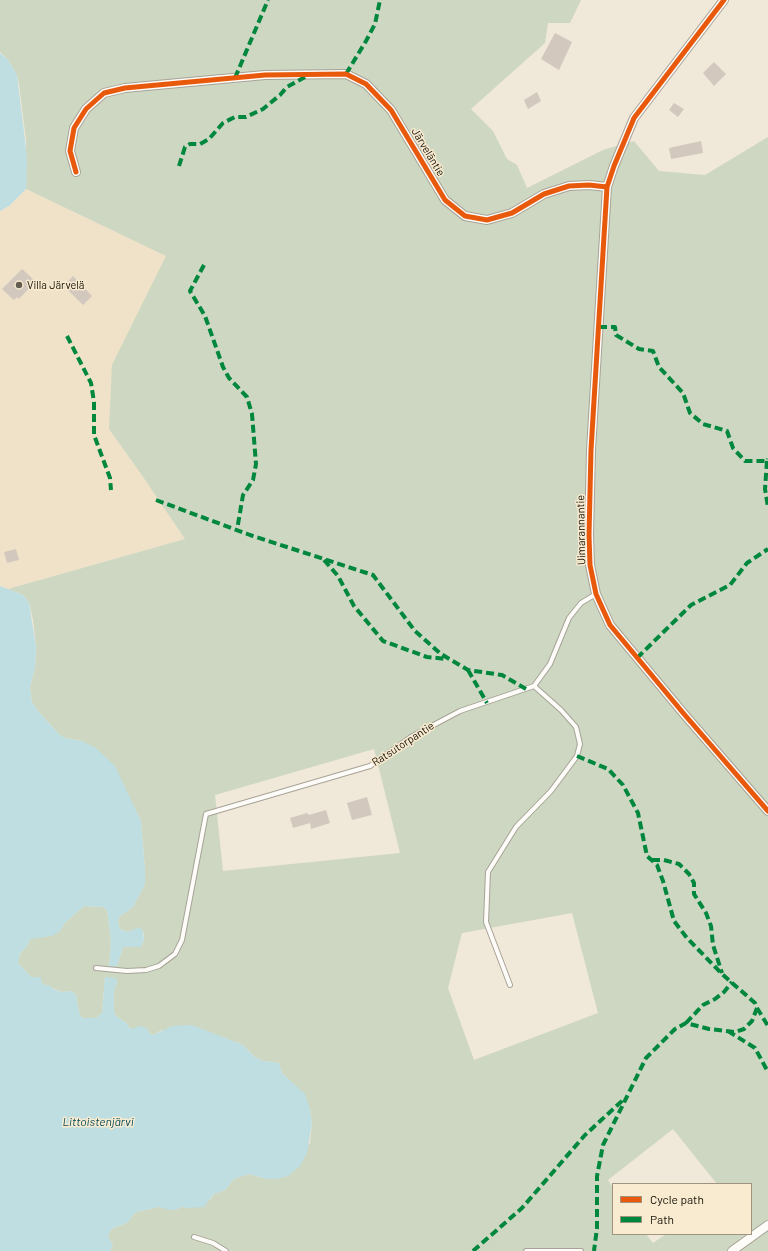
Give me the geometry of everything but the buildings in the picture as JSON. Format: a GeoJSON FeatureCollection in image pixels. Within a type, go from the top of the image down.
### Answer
{"type":"FeatureCollection","features":[{"type":"Feature","properties":{"kind":"street"},"geometry":{"type":"LineString","coordinates":[[607,187],[634,118],[724,0]]}},
{"type":"Feature","properties":{"kind":"street","name":"Järveläntie"},"geometry":{"type":"LineString","coordinates":[[76,172],[70,151],[74,128],[86,108],[104,93],[125,88],[265,75],[346,74],[366,84],[391,110],[445,200],[465,216],[487,220],[512,213],[544,194],[569,186],[589,185],[607,187]]}},
{"type":"Feature","properties":{"kind":"street","name":"Uimarannantie"},"geometry":{"type":"LineString","coordinates":[[607,187],[591,450],[589,520],[590,565],[596,594],[610,625],[689,720],[768,811]]}},
{"type":"Feature","properties":{"kind":"street"},"geometry":{"type":"LineString","coordinates":[[732,1251],[768,1225]]}},
{"type":"Feature","properties":{"kind":"lane"},"geometry":{"type":"LineString","coordinates":[[510,985],[486,922],[488,872],[516,827],[551,791],[577,756],[580,744],[576,727],[561,710],[534,686],[550,664],[569,618],[581,603],[596,594]]}},
{"type":"Feature","properties":{"kind":"lane","name":"Ratsutorpantie"},"geometry":{"type":"LineString","coordinates":[[96,968],[127,971],[146,970],[159,966],[175,954],[182,940],[206,814],[370,766],[411,737],[460,711],[534,686]]}},
{"type":"Feature","properties":{"kind":"lane"},"geometry":{"type":"LineString","coordinates":[[194,1237],[213,1243],[226,1251]]}},
{"type":"Feature","properties":{"kind":"lane"},"geometry":{"type":"LineString","coordinates":[[526,1251],[581,1251]]}},
{"type":"Feature","properties":{"kind":"shaded area","name":"Villa Järvelä"},"geometry":{"type":"Polygon","coordinates":[[[26,189],[166,256],[109,429],[185,539],[8,589],[0,586],[0,211],[9,206],[26,189]]]}},
{"type":"Feature","properties":{"kind":"green space"},"geometry":{"type":"Polygon","coordinates":[[[0,0],[581,0],[570,23],[548,23],[545,43],[471,109],[493,131],[507,159],[517,165],[527,188],[603,150],[634,141],[659,171],[705,175],[768,137],[768,1251],[110,1251],[113,1245],[108,1236],[109,1233],[113,1228],[127,1223],[136,1212],[159,1207],[174,1210],[182,1207],[187,1208],[210,1200],[214,1194],[225,1190],[234,1179],[249,1174],[266,1179],[277,1179],[310,1143],[312,1123],[310,1109],[296,1086],[282,1073],[279,1063],[263,1061],[255,1057],[243,1045],[203,1030],[162,1030],[153,1035],[131,1029],[125,1022],[116,1016],[114,1012],[114,991],[117,982],[105,977],[102,1013],[96,1018],[82,1018],[79,1012],[76,995],[72,991],[62,992],[44,985],[41,981],[31,977],[18,963],[20,954],[28,945],[30,938],[60,931],[65,923],[84,906],[103,907],[107,910],[111,941],[109,966],[117,966],[123,947],[141,947],[144,940],[144,933],[136,930],[128,932],[120,929],[118,923],[119,917],[133,907],[145,884],[145,870],[141,821],[133,805],[82,741],[65,738],[60,735],[38,711],[32,702],[30,687],[35,668],[36,647],[33,620],[29,603],[23,595],[8,589],[185,539],[109,429],[112,365],[166,256],[26,189],[26,140],[19,84],[17,75],[8,60],[0,52],[0,0]],[[374,749],[215,795],[223,871],[400,853],[374,749]],[[572,913],[462,933],[448,988],[474,1060],[598,1013],[572,913]]]}},
{"type":"Feature","properties":{"kind":"water"},"geometry":{"type":"Polygon","coordinates":[[[0,53],[8,60],[17,75],[27,162],[26,189],[9,206],[0,211],[0,53]]]}},
{"type":"Feature","properties":{"kind":"water","name":"Littoistenjärvi"},"geometry":{"type":"Polygon","coordinates":[[[0,586],[23,595],[29,603],[36,647],[35,668],[30,687],[32,702],[38,711],[60,735],[65,738],[82,741],[96,748],[115,766],[141,821],[145,870],[145,884],[133,907],[119,917],[118,923],[120,929],[128,932],[139,927],[143,931],[144,940],[141,947],[123,947],[117,966],[109,967],[111,941],[107,910],[103,907],[84,906],[65,923],[60,931],[52,936],[30,939],[28,945],[20,954],[18,963],[31,977],[41,977],[41,981],[44,985],[49,985],[53,989],[62,992],[72,991],[76,995],[79,1012],[82,1018],[96,1018],[102,1013],[105,977],[116,978],[117,982],[114,991],[114,1012],[116,1016],[125,1022],[131,1029],[141,1026],[148,1029],[149,1033],[153,1035],[172,1026],[192,1025],[243,1045],[255,1057],[263,1061],[279,1063],[282,1073],[305,1094],[310,1109],[312,1123],[307,1153],[300,1166],[288,1176],[277,1179],[266,1179],[249,1174],[234,1179],[225,1190],[214,1194],[204,1207],[182,1207],[169,1210],[159,1207],[136,1212],[127,1223],[113,1228],[109,1233],[108,1236],[113,1245],[110,1251],[0,1251],[0,586]]]}},
{"type":"Feature","properties":{"kind":"marked path"},"geometry":{"type":"LineString","coordinates":[[235,78],[268,0]]}},
{"type":"Feature","properties":{"kind":"marked path"},"geometry":{"type":"LineString","coordinates":[[346,74],[375,24],[380,0]]}},
{"type":"Feature","properties":{"kind":"marked path"},"geometry":{"type":"LineString","coordinates":[[179,166],[185,147],[190,144],[200,144],[209,139],[223,123],[235,117],[246,117],[263,109],[287,87],[305,77]]}},
{"type":"Feature","properties":{"kind":"marked path"},"geometry":{"type":"LineString","coordinates":[[204,265],[190,291],[205,316],[223,367],[229,378],[247,397],[252,414],[256,464],[253,480],[243,495],[237,530]]}},
{"type":"Feature","properties":{"kind":"marked path"},"geometry":{"type":"LineString","coordinates":[[599,327],[615,327],[616,335],[639,349],[653,351],[659,367],[683,393],[690,413],[703,424],[727,431],[733,448],[745,461],[767,461],[768,459]]}},
{"type":"Feature","properties":{"kind":"marked path"},"geometry":{"type":"LineString","coordinates":[[67,336],[91,383],[94,402],[94,435],[110,478],[111,490]]}},
{"type":"Feature","properties":{"kind":"marked path"},"geometry":{"type":"LineString","coordinates":[[767,461],[765,489],[768,507]]}},
{"type":"Feature","properties":{"kind":"marked path"},"geometry":{"type":"LineString","coordinates":[[156,500],[250,535],[373,575],[415,631],[441,654],[468,670],[502,675],[526,689]]}},
{"type":"Feature","properties":{"kind":"marked path"},"geometry":{"type":"LineString","coordinates":[[637,658],[691,605],[730,585],[747,563],[768,549]]}},
{"type":"Feature","properties":{"kind":"marked path"},"geometry":{"type":"LineString","coordinates":[[324,560],[338,576],[354,606],[383,641],[427,657],[447,659]]}},
{"type":"Feature","properties":{"kind":"marked path"},"geometry":{"type":"LineString","coordinates":[[468,670],[487,703]]}},
{"type":"Feature","properties":{"kind":"marked path"},"geometry":{"type":"LineString","coordinates":[[577,756],[608,769],[623,785],[638,813],[647,856],[657,865],[674,921],[687,938],[722,974],[755,1003],[757,1008],[752,1021],[744,1029],[735,1032],[709,1029],[686,1023],[675,1029],[646,1058],[603,1145],[597,1176],[597,1228],[594,1251]]}},
{"type":"Feature","properties":{"kind":"marked path"},"geometry":{"type":"LineString","coordinates":[[652,860],[664,860],[679,864],[689,874],[694,883],[694,894],[706,913],[711,926],[713,945],[722,973]]}},
{"type":"Feature","properties":{"kind":"marked path"},"geometry":{"type":"LineString","coordinates":[[686,1023],[703,1005],[715,999],[724,992],[732,982]]}},
{"type":"Feature","properties":{"kind":"marked path"},"geometry":{"type":"LineString","coordinates":[[757,1008],[768,1026]]}},
{"type":"Feature","properties":{"kind":"marked path"},"geometry":{"type":"LineString","coordinates":[[728,1031],[755,1048],[768,1072]]}},
{"type":"Feature","properties":{"kind":"marked path"},"geometry":{"type":"LineString","coordinates":[[473,1251],[522,1208],[585,1135],[623,1100]]}},
{"type":"Feature","properties":{"kind":"cycle path"},"geometry":{"type":"LineString","coordinates":[[76,172],[70,151],[74,128],[86,109],[104,93],[125,88],[265,75],[346,74],[366,84],[391,110],[445,200],[465,216],[487,220],[512,213],[544,194],[569,186],[589,185],[607,187],[634,118],[724,0]]}},
{"type":"Feature","properties":{"kind":"cycle path"},"geometry":{"type":"LineString","coordinates":[[607,187],[591,450],[589,535],[590,565],[596,594],[610,625],[684,714],[768,811]]}},
{"type":"Feature","properties":{"kind":"place","name":"Villa Järvelä"},"geometry":{"type":"Point","coordinates":[19,285]}}]}
